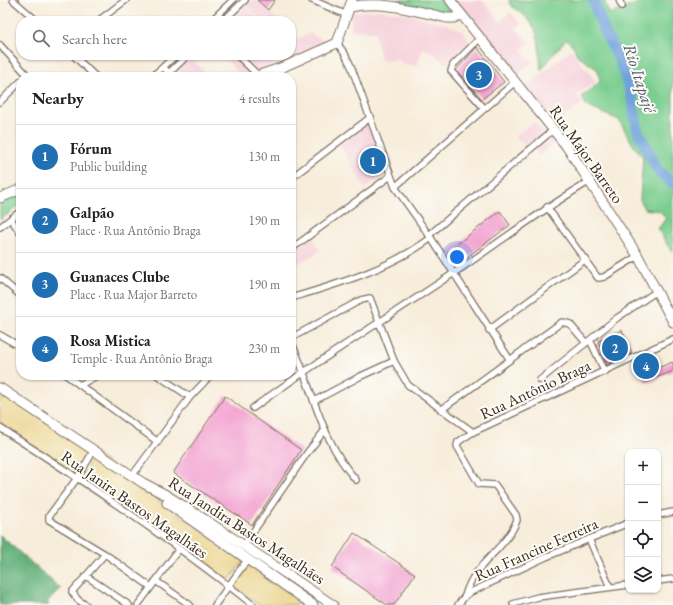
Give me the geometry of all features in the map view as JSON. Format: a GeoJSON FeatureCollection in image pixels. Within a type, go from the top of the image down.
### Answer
{"type":"FeatureCollection","features":[{"type":"Feature","properties":{"kind":"main road","name":"Rua Major Barreto"},"geometry":{"type":"LineString","coordinates":[[450,0],[553,130],[590,181],[638,256],[673,322]]}},
{"type":"Feature","properties":{"kind":"main road"},"geometry":{"type":"LineString","coordinates":[[266,72],[316,53],[336,43],[350,8],[368,4],[400,7],[447,18],[454,18],[461,14]]}},
{"type":"Feature","properties":{"kind":"main road"},"geometry":{"type":"LineString","coordinates":[[0,198],[16,191]]}},
{"type":"Feature","properties":{"kind":"main road","name":"Rua Jandira Bastos Magalhães"},"geometry":{"type":"LineString","coordinates":[[0,388],[132,476],[166,495],[244,545],[333,605]]}},
{"type":"Feature","properties":{"kind":"main road","name":"Rua Jandira Bastos Magalhães"},"geometry":{"type":"LineString","coordinates":[[143,483],[302,602],[313,605]]}},
{"type":"Feature","properties":{"kind":"street"},"geometry":{"type":"LineString","coordinates":[[12,0],[31,16]]}},
{"type":"Feature","properties":{"kind":"street"},"geometry":{"type":"LineString","coordinates":[[105,16],[126,0]]}},
{"type":"Feature","properties":{"kind":"street"},"geometry":{"type":"LineString","coordinates":[[216,16],[233,0]]}},
{"type":"Feature","properties":{"kind":"street"},"geometry":{"type":"LineString","coordinates":[[228,16],[245,0]]}},
{"type":"Feature","properties":{"kind":"street"},"geometry":{"type":"LineString","coordinates":[[312,0],[350,8]]}},
{"type":"Feature","properties":{"kind":"street"},"geometry":{"type":"LineString","coordinates":[[619,0],[622,6]]}},
{"type":"Feature","properties":{"kind":"street"},"geometry":{"type":"LineString","coordinates":[[480,38],[453,65],[451,70],[484,108]]}},
{"type":"Feature","properties":{"kind":"street"},"geometry":{"type":"LineString","coordinates":[[336,43],[345,54],[351,66],[371,117],[394,187],[430,236],[489,330],[510,360]]}},
{"type":"Feature","properties":{"kind":"street"},"geometry":{"type":"LineString","coordinates":[[0,45],[24,72]]}},
{"type":"Feature","properties":{"kind":"street"},"geometry":{"type":"LineString","coordinates":[[78,60],[91,72]]}},
{"type":"Feature","properties":{"kind":"street"},"geometry":{"type":"LineString","coordinates":[[157,72],[171,60]]}},
{"type":"Feature","properties":{"kind":"street"},"geometry":{"type":"LineString","coordinates":[[174,72],[184,60]]}},
{"type":"Feature","properties":{"kind":"street"},"geometry":{"type":"LineString","coordinates":[[242,60],[252,72]]}},
{"type":"Feature","properties":{"kind":"street"},"geometry":{"type":"LineString","coordinates":[[163,67],[168,72]]}},
{"type":"Feature","properties":{"kind":"street"},"geometry":{"type":"LineString","coordinates":[[394,187],[515,82]]}},
{"type":"Feature","properties":{"kind":"street"},"geometry":{"type":"LineString","coordinates":[[0,102],[16,87]]}},
{"type":"Feature","properties":{"kind":"street"},"geometry":{"type":"LineString","coordinates":[[296,174],[371,117]]}},
{"type":"Feature","properties":{"kind":"street"},"geometry":{"type":"LineString","coordinates":[[296,296],[381,267],[406,255],[553,130]]}},
{"type":"Feature","properties":{"kind":"street"},"geometry":{"type":"LineString","coordinates":[[296,245],[390,177]]}},
{"type":"Feature","properties":{"kind":"street"},"geometry":{"type":"LineString","coordinates":[[296,376],[453,273],[547,207],[590,181]]}},
{"type":"Feature","properties":{"kind":"street"},"geometry":{"type":"LineString","coordinates":[[547,207],[597,276],[600,278],[638,256]]}},
{"type":"Feature","properties":{"kind":"street"},"geometry":{"type":"LineString","coordinates":[[0,227],[16,215]]}},
{"type":"Feature","properties":{"kind":"street"},"geometry":{"type":"LineString","coordinates":[[11,219],[16,226]]}},
{"type":"Feature","properties":{"kind":"street"},"geometry":{"type":"LineString","coordinates":[[489,330],[586,259]]}},
{"type":"Feature","properties":{"kind":"street"},"geometry":{"type":"LineString","coordinates":[[0,278],[16,292]]}},
{"type":"Feature","properties":{"kind":"street"},"geometry":{"type":"LineString","coordinates":[[540,380],[617,318],[657,291]]}},
{"type":"Feature","properties":{"kind":"street"},"geometry":{"type":"LineString","coordinates":[[296,335],[368,297],[372,301],[394,361],[408,385],[441,410],[474,432]]}},
{"type":"Feature","properties":{"kind":"street"},"geometry":{"type":"LineString","coordinates":[[441,410],[565,322],[570,324],[588,342],[605,372]]}},
{"type":"Feature","properties":{"kind":"street"},"geometry":{"type":"LineString","coordinates":[[0,335],[16,343]]}},
{"type":"Feature","properties":{"kind":"street","name":"Rua Antônio Braga"},"geometry":{"type":"LineString","coordinates":[[465,596],[471,579],[476,571],[506,538],[517,520],[516,515],[495,485],[479,484],[457,446],[460,440],[474,432],[673,339]]}},
{"type":"Feature","properties":{"kind":"street"},"geometry":{"type":"LineString","coordinates":[[296,354],[325,430],[343,464],[356,480]]}},
{"type":"Feature","properties":{"kind":"street"},"geometry":{"type":"LineString","coordinates":[[314,401],[359,377],[394,361]]}},
{"type":"Feature","properties":{"kind":"street"},"geometry":{"type":"LineString","coordinates":[[73,380],[158,442]]}},
{"type":"Feature","properties":{"kind":"street"},"geometry":{"type":"LineString","coordinates":[[80,385],[89,380]]}},
{"type":"Feature","properties":{"kind":"street"},"geometry":{"type":"LineString","coordinates":[[164,380],[190,398]]}},
{"type":"Feature","properties":{"kind":"street"},"geometry":{"type":"LineString","coordinates":[[132,476],[190,398],[206,380]]}},
{"type":"Feature","properties":{"kind":"street"},"geometry":{"type":"LineString","coordinates":[[252,408],[291,380]]}},
{"type":"Feature","properties":{"kind":"street","name":"Rua Janira Bastos Magalhães"},"geometry":{"type":"LineString","coordinates":[[0,428],[78,477],[179,549],[253,605]]}},
{"type":"Feature","properties":{"kind":"street"},"geometry":{"type":"LineString","coordinates":[[244,545],[307,453],[325,430]]}},
{"type":"Feature","properties":{"kind":"street"},"geometry":{"type":"LineString","coordinates":[[94,450],[78,477],[49,516],[49,520],[105,554],[151,587]]}},
{"type":"Feature","properties":{"kind":"street"},"geometry":{"type":"LineString","coordinates":[[661,514],[673,512]]}},
{"type":"Feature","properties":{"kind":"street","name":"Rua Francine Ferreira"},"geometry":{"type":"LineString","coordinates":[[458,605],[465,596],[546,558],[625,524]]}},
{"type":"Feature","properties":{"kind":"street"},"geometry":{"type":"LineString","coordinates":[[590,540],[610,587]]}},
{"type":"Feature","properties":{"kind":"street"},"geometry":{"type":"LineString","coordinates":[[138,605],[179,549]]}},
{"type":"Feature","properties":{"kind":"street"},"geometry":{"type":"LineString","coordinates":[[86,605],[73,594],[73,590],[105,554]]}},
{"type":"Feature","properties":{"kind":"street"},"geometry":{"type":"LineString","coordinates":[[215,605],[247,560]]}},
{"type":"Feature","properties":{"kind":"street"},"geometry":{"type":"LineString","coordinates":[[86,576],[129,605]]}},
{"type":"Feature","properties":{"kind":"street"},"geometry":{"type":"LineString","coordinates":[[661,581],[673,579]]}},
{"type":"Feature","properties":{"kind":"street"},"geometry":{"type":"LineString","coordinates":[[156,582],[190,605]]}},
{"type":"Feature","properties":{"kind":"street"},"geometry":{"type":"LineString","coordinates":[[513,604],[538,597],[625,585]]}},
{"type":"Feature","properties":{"kind":"street"},"geometry":{"type":"LineString","coordinates":[[302,602],[310,589]]}},
{"type":"Feature","properties":{"kind":"shaded area"},"geometry":{"type":"Polygon","coordinates":[[[251,0],[255,0],[273,16],[257,16],[246,6],[251,0]]]}},
{"type":"Feature","properties":{"kind":"shaded area"},"geometry":{"type":"Polygon","coordinates":[[[453,0],[482,0],[500,22],[510,12],[521,24],[493,50],[453,0]]]}},
{"type":"Feature","properties":{"kind":"shaded area"},"geometry":{"type":"Polygon","coordinates":[[[245,7],[255,16],[235,16],[245,7]]]}},
{"type":"Feature","properties":{"kind":"shaded area"},"geometry":{"type":"Polygon","coordinates":[[[380,10],[407,14],[446,24],[463,31],[470,42],[446,64],[432,52],[423,48],[417,66],[401,64],[400,58],[391,61],[381,60],[375,31],[351,30],[352,12],[380,10]]]}},
{"type":"Feature","properties":{"kind":"shaded area"},"geometry":{"type":"Polygon","coordinates":[[[516,29],[530,42],[521,50],[532,62],[516,76],[494,50],[516,29]]]}},
{"type":"Feature","properties":{"kind":"shaded area"},"geometry":{"type":"Polygon","coordinates":[[[310,33],[329,43],[296,56],[296,40],[310,33]]]}},
{"type":"Feature","properties":{"kind":"shaded area"},"geometry":{"type":"Polygon","coordinates":[[[571,50],[596,82],[577,95],[583,103],[555,123],[525,87],[571,50]]]}},
{"type":"Feature","properties":{"kind":"shaded area"},"geometry":{"type":"Polygon","coordinates":[[[189,60],[193,60],[204,72],[175,72],[189,60]]]}},
{"type":"Feature","properties":{"kind":"shaded area"},"geometry":{"type":"Polygon","coordinates":[[[226,60],[240,60],[252,72],[238,72],[226,60]]]}},
{"type":"Feature","properties":{"kind":"shaded area"},"geometry":{"type":"Polygon","coordinates":[[[246,60],[285,60],[257,71],[246,60]]]}},
{"type":"Feature","properties":{"kind":"shaded area"},"geometry":{"type":"Polygon","coordinates":[[[369,122],[385,175],[365,188],[340,145],[369,122]]]}},
{"type":"Feature","properties":{"kind":"shaded area"},"geometry":{"type":"Polygon","coordinates":[[[534,122],[543,132],[526,147],[515,136],[534,122]]]}},
{"type":"Feature","properties":{"kind":"shaded area"},"geometry":{"type":"Polygon","coordinates":[[[550,137],[555,142],[539,156],[534,150],[550,137]]]}},
{"type":"Feature","properties":{"kind":"shaded area"},"geometry":{"type":"Polygon","coordinates":[[[313,237],[320,251],[296,265],[296,249],[313,237]]]}},
{"type":"Feature","properties":{"kind":"green space"},"geometry":{"type":"Polygon","coordinates":[[[397,0],[446,0],[457,13],[453,17],[396,3],[397,0]]]}},
{"type":"Feature","properties":{"kind":"green space"},"geometry":{"type":"Polygon","coordinates":[[[509,0],[604,0],[610,14],[646,0],[673,0],[673,251],[671,251],[658,229],[666,218],[660,211],[644,209],[640,199],[643,157],[633,145],[619,120],[586,106],[582,96],[600,82],[598,70],[577,55],[574,47],[566,39],[541,70],[538,40],[533,25],[520,12],[510,5],[509,0]]]}},
{"type":"Feature","properties":{"kind":"green space"},"geometry":{"type":"Polygon","coordinates":[[[16,195],[16,208],[0,220],[0,202],[16,195]]]}},
{"type":"Feature","properties":{"kind":"green space"},"geometry":{"type":"Polygon","coordinates":[[[0,535],[61,589],[47,602],[49,605],[0,605],[0,535]]]}},
{"type":"Feature","properties":{"kind":"sand"},"geometry":{"type":"Polygon","coordinates":[[[0,391],[90,451],[76,473],[0,425],[0,391]]]}},
{"type":"Feature","properties":{"kind":"sand"},"geometry":{"type":"Polygon","coordinates":[[[94,453],[244,561],[227,583],[81,477],[94,453]]]}},
{"type":"Feature","properties":{"kind":"sand"},"geometry":{"type":"Polygon","coordinates":[[[247,564],[299,600],[296,605],[259,605],[233,586],[247,564]]]}},
{"type":"Feature","properties":{"kind":"building"},"geometry":{"type":"Polygon","coordinates":[[[257,0],[275,0],[268,10],[257,0]]]}},
{"type":"Feature","properties":{"kind":"building"},"geometry":{"type":"Polygon","coordinates":[[[477,47],[504,82],[482,99],[456,70],[477,47]]]}},
{"type":"Feature","properties":{"kind":"building"},"geometry":{"type":"Polygon","coordinates":[[[500,211],[510,225],[455,266],[447,252],[500,211]]]}},
{"type":"Feature","properties":{"kind":"building"},"geometry":{"type":"Polygon","coordinates":[[[622,330],[632,353],[607,365],[598,341],[622,330]]]}},
{"type":"Feature","properties":{"kind":"building"},"geometry":{"type":"Polygon","coordinates":[[[650,356],[655,369],[673,362],[673,371],[646,382],[638,362],[650,356]]]}},
{"type":"Feature","properties":{"kind":"building"},"geometry":{"type":"Polygon","coordinates":[[[225,396],[301,450],[252,525],[173,473],[225,396]]]}},
{"type":"Feature","properties":{"kind":"building"},"geometry":{"type":"Polygon","coordinates":[[[354,533],[415,574],[394,605],[387,605],[332,567],[354,533]]]}},
{"type":"Feature","properties":{"kind":"waterway","name":"Rio Itapajé"},"geometry":{"type":"LineString","coordinates":[[593,0],[605,33],[619,59],[631,94],[638,131],[658,171],[673,183]]}},
{"type":"Feature","properties":{"kind":"place","name":"Guanaces Clube"},"geometry":{"type":"Point","coordinates":[479,75]}},
{"type":"Feature","properties":{"kind":"place","name":"Fórum"},"geometry":{"type":"Point","coordinates":[373,161]}},
{"type":"Feature","properties":{"kind":"place","name":"Galpão"},"geometry":{"type":"Point","coordinates":[615,348]}},
{"type":"Feature","properties":{"kind":"place","name":"Rosa Mistica"},"geometry":{"type":"Point","coordinates":[646,366]}}]}
